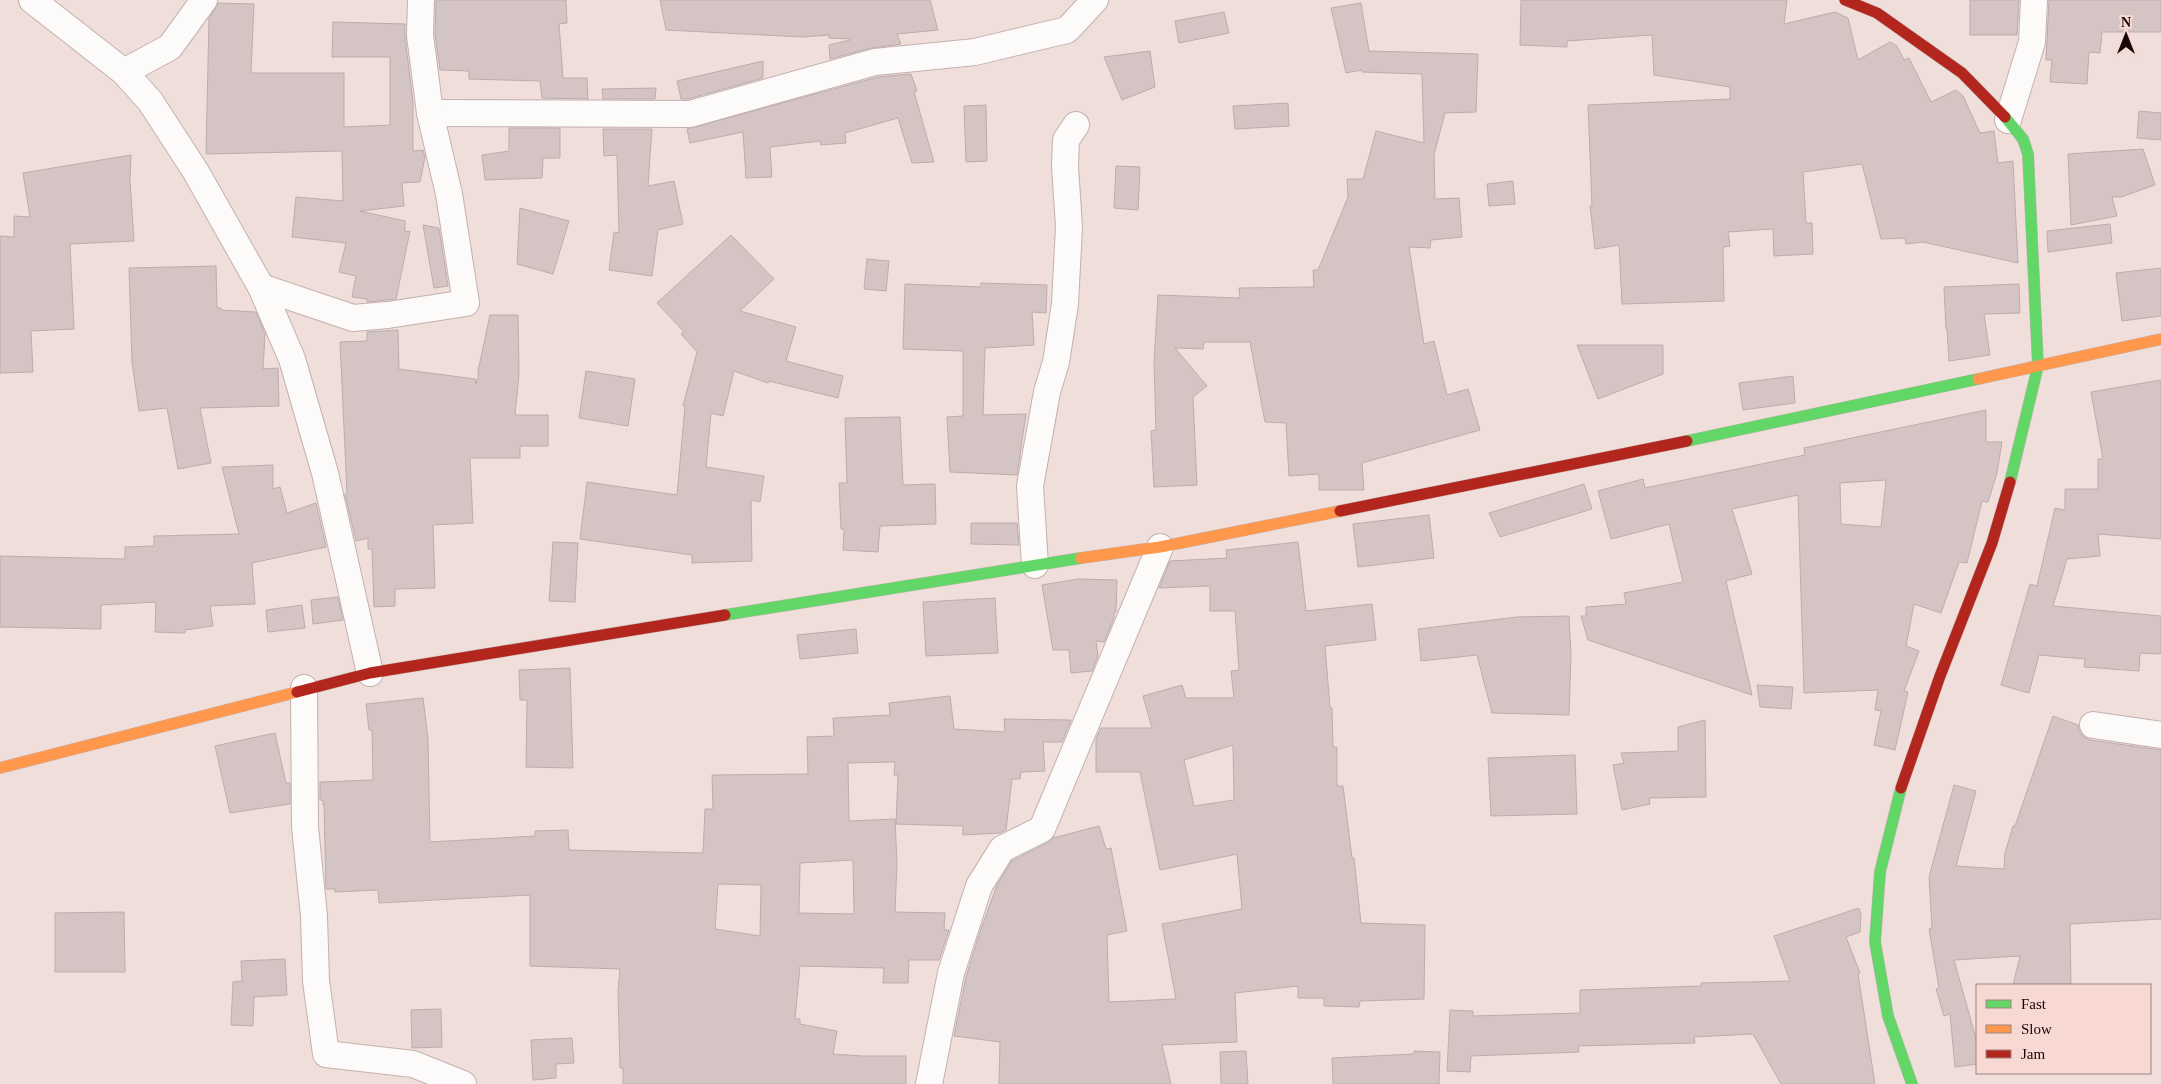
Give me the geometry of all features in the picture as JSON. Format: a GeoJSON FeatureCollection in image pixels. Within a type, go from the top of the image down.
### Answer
{"type":"FeatureCollection","features":[{"type":"Feature","properties":{"kind":"street"},"geometry":{"type":"LineString","coordinates":[[32,0],[124,72],[150,101],[196,172],[261,287],[292,359],[325,473],[370,673]]}},
{"type":"Feature","properties":{"kind":"street"},"geometry":{"type":"LineString","coordinates":[[124,72],[170,47],[204,0]]}},
{"type":"Feature","properties":{"kind":"street"},"geometry":{"type":"LineString","coordinates":[[261,287],[353,318],[388,315],[466,303],[450,194],[430,113],[420,35],[421,0]]}},
{"type":"Feature","properties":{"kind":"street"},"geometry":{"type":"LineString","coordinates":[[430,113],[690,114],[875,62],[975,52],[1067,30],[1095,0]]}},
{"type":"Feature","properties":{"kind":"street"},"geometry":{"type":"LineString","coordinates":[[1846,0],[1877,12],[1962,73],[2023,138],[2028,154],[2038,366],[2012,477],[1992,543],[1940,676],[1902,785],[1880,872],[1875,942],[1888,1016],[1912,1084]]}},
{"type":"Feature","properties":{"kind":"street"},"geometry":{"type":"LineString","coordinates":[[2008,120],[2032,42],[2034,0]]}},
{"type":"Feature","properties":{"kind":"street"},"geometry":{"type":"LineString","coordinates":[[1035,565],[1030,486],[1047,392],[1056,362],[1065,304],[1069,227],[1065,166],[1066,140],[1076,125]]}},
{"type":"Feature","properties":{"kind":"street"},"geometry":{"type":"LineString","coordinates":[[0,768],[304,688],[370,673],[1035,565],[1160,547],[1834,411],[2161,339]]}},
{"type":"Feature","properties":{"kind":"street"},"geometry":{"type":"LineString","coordinates":[[929,1084],[951,974],[980,886],[1002,849],[1042,828],[1160,547]]}},
{"type":"Feature","properties":{"kind":"street"},"geometry":{"type":"LineString","coordinates":[[304,688],[305,827],[314,916],[316,982],[326,1054],[412,1064],[463,1084]]}},
{"type":"Feature","properties":{"kind":"street"},"geometry":{"type":"LineString","coordinates":[[2093,725],[2161,734]]}},
{"type":"Feature","properties":{"kind":"building"},"geometry":{"type":"Polygon","coordinates":[[[436,0],[566,0],[567,23],[559,24],[563,78],[587,78],[588,99],[542,98],[540,81],[469,79],[469,71],[440,70],[435,34],[436,0]]]}},
{"type":"Feature","properties":{"kind":"building"},"geometry":{"type":"Polygon","coordinates":[[[660,0],[930,0],[938,30],[897,34],[901,44],[871,48],[830,59],[829,45],[850,39],[829,38],[829,35],[802,37],[666,30],[660,0]]]}},
{"type":"Feature","properties":{"kind":"building"},"geometry":{"type":"Polygon","coordinates":[[[1521,0],[1787,0],[1784,24],[1835,12],[1848,18],[1858,60],[1890,42],[1897,46],[1904,60],[1909,58],[1931,102],[1956,90],[1963,96],[1980,133],[1994,131],[1998,163],[2013,161],[2018,263],[1923,242],[1906,244],[1905,238],[1881,239],[1862,164],[1803,172],[1806,223],[1812,223],[1813,254],[1774,256],[1773,229],[1728,232],[1730,246],[1723,247],[1724,301],[1622,304],[1619,245],[1595,249],[1590,206],[1592,205],[1588,105],[1730,99],[1730,87],[1654,75],[1652,35],[1567,41],[1567,47],[1520,45],[1521,0]]]}},
{"type":"Feature","properties":{"kind":"building"},"geometry":{"type":"Polygon","coordinates":[[[1970,0],[2019,0],[2017,35],[1970,35],[1970,0]]]}},
{"type":"Feature","properties":{"kind":"building"},"geometry":{"type":"Polygon","coordinates":[[[2049,0],[2161,0],[2161,32],[2102,32],[2100,53],[2089,52],[2087,84],[2050,82],[2052,60],[2046,60],[2049,0]]]}},
{"type":"Feature","properties":{"kind":"building"},"geometry":{"type":"Polygon","coordinates":[[[218,3],[254,4],[251,73],[344,73],[344,127],[390,125],[390,57],[332,57],[333,22],[405,24],[413,102],[413,151],[423,150],[425,157],[420,182],[402,183],[404,206],[360,211],[405,221],[405,232],[410,231],[396,299],[367,302],[367,299],[352,297],[356,276],[339,272],[346,243],[292,237],[296,197],[343,201],[342,151],[206,154],[209,19],[218,3]]]}},
{"type":"Feature","properties":{"kind":"building"},"geometry":{"type":"Polygon","coordinates":[[[1361,3],[1369,51],[1478,54],[1476,112],[1445,113],[1434,155],[1435,199],[1459,198],[1462,237],[1431,240],[1430,248],[1409,247],[1424,344],[1434,341],[1447,395],[1468,389],[1480,430],[1362,463],[1364,490],[1319,490],[1319,474],[1289,476],[1286,423],[1265,422],[1250,342],[1204,342],[1203,349],[1175,348],[1207,386],[1193,397],[1197,485],[1154,487],[1151,431],[1156,430],[1154,362],[1158,295],[1240,298],[1239,288],[1314,287],[1313,270],[1318,270],[1348,197],[1347,179],[1363,179],[1376,131],[1424,143],[1422,74],[1362,72],[1362,70],[1346,73],[1331,8],[1361,3]]]}},
{"type":"Feature","properties":{"kind":"building"},"geometry":{"type":"Polygon","coordinates":[[[1224,12],[1229,33],[1179,43],[1175,21],[1224,12]]]}},
{"type":"Feature","properties":{"kind":"building"},"geometry":{"type":"Polygon","coordinates":[[[1150,51],[1155,87],[1122,100],[1104,57],[1150,51]]]}},
{"type":"Feature","properties":{"kind":"building"},"geometry":{"type":"Polygon","coordinates":[[[763,61],[763,78],[688,99],[681,99],[677,81],[763,61]]]}},
{"type":"Feature","properties":{"kind":"building"},"geometry":{"type":"Polygon","coordinates":[[[911,74],[917,91],[914,92],[934,162],[912,163],[898,118],[845,133],[846,143],[821,145],[820,141],[770,147],[772,177],[746,178],[743,132],[690,143],[687,129],[878,77],[911,74]]]}},
{"type":"Feature","properties":{"kind":"building"},"geometry":{"type":"Polygon","coordinates":[[[656,88],[655,99],[603,99],[602,89],[656,88]]]}},
{"type":"Feature","properties":{"kind":"building"},"geometry":{"type":"Polygon","coordinates":[[[1288,103],[1289,126],[1235,129],[1233,106],[1288,103]]]}},
{"type":"Feature","properties":{"kind":"building"},"geometry":{"type":"Polygon","coordinates":[[[986,105],[987,161],[966,162],[964,106],[986,105]]]}},
{"type":"Feature","properties":{"kind":"building"},"geometry":{"type":"Polygon","coordinates":[[[2139,111],[2161,113],[2161,140],[2137,138],[2139,111]]]}},
{"type":"Feature","properties":{"kind":"building"},"geometry":{"type":"Polygon","coordinates":[[[509,128],[560,128],[560,158],[543,158],[542,178],[485,180],[482,155],[509,151],[509,128]]]}},
{"type":"Feature","properties":{"kind":"building"},"geometry":{"type":"Polygon","coordinates":[[[603,129],[652,129],[648,186],[674,181],[683,224],[658,230],[652,276],[609,270],[614,232],[619,233],[617,155],[604,156],[603,129]]]}},
{"type":"Feature","properties":{"kind":"building"},"geometry":{"type":"Polygon","coordinates":[[[2143,149],[2155,185],[2121,197],[2112,197],[2117,216],[2071,225],[2068,154],[2143,149]]]}},
{"type":"Feature","properties":{"kind":"building"},"geometry":{"type":"Polygon","coordinates":[[[131,155],[130,181],[134,241],[70,244],[74,329],[31,331],[33,372],[0,373],[0,236],[14,237],[14,216],[30,217],[23,173],[131,155]]]}},
{"type":"Feature","properties":{"kind":"building"},"geometry":{"type":"Polygon","coordinates":[[[1116,166],[1140,167],[1138,210],[1114,208],[1116,166]]]}},
{"type":"Feature","properties":{"kind":"building"},"geometry":{"type":"Polygon","coordinates":[[[1513,181],[1515,204],[1489,206],[1487,184],[1513,181]]]}},
{"type":"Feature","properties":{"kind":"building"},"geometry":{"type":"Polygon","coordinates":[[[520,208],[569,221],[553,274],[517,264],[520,208]]]}},
{"type":"Feature","properties":{"kind":"building"},"geometry":{"type":"Polygon","coordinates":[[[2110,224],[2112,243],[2048,252],[2047,231],[2110,224]]]}},
{"type":"Feature","properties":{"kind":"building"},"geometry":{"type":"Polygon","coordinates":[[[423,225],[439,228],[448,286],[434,288],[423,225]]]}},
{"type":"Feature","properties":{"kind":"building"},"geometry":{"type":"Polygon","coordinates":[[[731,235],[774,279],[740,311],[796,327],[786,361],[843,376],[838,398],[769,381],[768,383],[734,371],[723,416],[711,413],[706,467],[764,476],[760,502],[751,500],[752,561],[692,563],[692,555],[580,539],[587,482],[677,495],[685,406],[683,406],[697,352],[681,334],[684,332],[657,303],[731,235]]]}},
{"type":"Feature","properties":{"kind":"building"},"geometry":{"type":"Polygon","coordinates":[[[867,259],[889,261],[886,291],[864,289],[867,259]]]}},
{"type":"Feature","properties":{"kind":"building"},"geometry":{"type":"Polygon","coordinates":[[[216,266],[217,308],[221,308],[221,310],[256,312],[265,334],[263,369],[278,368],[279,406],[200,408],[211,463],[178,469],[167,408],[139,411],[132,362],[129,268],[216,266]]]}},
{"type":"Feature","properties":{"kind":"building"},"geometry":{"type":"Polygon","coordinates":[[[2161,268],[2161,316],[2122,321],[2116,273],[2161,268]]]}},
{"type":"Feature","properties":{"kind":"building"},"geometry":{"type":"Polygon","coordinates":[[[981,283],[1047,285],[1046,313],[1032,312],[1034,345],[985,348],[983,415],[1026,414],[1017,475],[950,472],[947,417],[963,416],[963,351],[903,349],[905,284],[981,287],[981,283]]]}},
{"type":"Feature","properties":{"kind":"building"},"geometry":{"type":"Polygon","coordinates":[[[2019,284],[2020,313],[1984,314],[1990,355],[1949,361],[1944,287],[2019,284]]]}},
{"type":"Feature","properties":{"kind":"building"},"geometry":{"type":"Polygon","coordinates":[[[490,315],[518,315],[519,374],[515,415],[548,415],[548,446],[520,446],[520,458],[470,458],[473,523],[433,525],[435,588],[395,589],[395,606],[374,607],[372,549],[368,549],[368,538],[356,541],[345,494],[347,493],[340,342],[367,341],[367,332],[398,330],[399,369],[475,379],[476,384],[490,315]]]}},
{"type":"Feature","properties":{"kind":"building"},"geometry":{"type":"Polygon","coordinates":[[[1577,345],[1663,345],[1663,374],[1598,399],[1577,345]]]}},
{"type":"Feature","properties":{"kind":"building"},"geometry":{"type":"Polygon","coordinates":[[[586,371],[635,379],[628,426],[579,418],[586,371]]]}},
{"type":"Feature","properties":{"kind":"building"},"geometry":{"type":"Polygon","coordinates":[[[1793,376],[1795,403],[1743,410],[1739,383],[1793,376]]]}},
{"type":"Feature","properties":{"kind":"building"},"geometry":{"type":"Polygon","coordinates":[[[2161,380],[2161,539],[2098,534],[2100,556],[2067,559],[2053,606],[2161,616],[2161,654],[2140,653],[2139,671],[2084,667],[2085,659],[2039,655],[2029,693],[2001,685],[2030,584],[2037,586],[2055,508],[2065,510],[2065,489],[2098,489],[2098,459],[2103,459],[2091,392],[2161,380]]]}},
{"type":"Feature","properties":{"kind":"building"},"geometry":{"type":"Polygon","coordinates":[[[1986,410],[1986,442],[2002,442],[1997,473],[1988,502],[1982,501],[1967,563],[1959,562],[1941,613],[1914,604],[1906,646],[1919,651],[1904,691],[1908,692],[1895,750],[1874,745],[1881,711],[1875,710],[1878,690],[1804,693],[1798,495],[1732,509],[1752,574],[1726,581],[1752,695],[1588,640],[1581,616],[1586,616],[1586,607],[1626,604],[1624,593],[1683,582],[1669,524],[1611,539],[1598,491],[1643,479],[1645,488],[1805,455],[1804,448],[1986,410]],[[1886,480],[1840,483],[1841,524],[1881,527],[1886,480]]]}},
{"type":"Feature","properties":{"kind":"building"},"geometry":{"type":"Polygon","coordinates":[[[900,417],[903,485],[935,484],[936,524],[880,526],[878,552],[843,550],[844,529],[841,529],[839,483],[847,483],[845,418],[900,417]]]}},
{"type":"Feature","properties":{"kind":"building"},"geometry":{"type":"Polygon","coordinates":[[[273,465],[273,489],[280,487],[287,513],[316,503],[326,547],[252,563],[255,604],[210,606],[213,626],[185,630],[185,633],[155,632],[156,602],[101,605],[101,629],[0,627],[0,556],[125,559],[125,547],[154,546],[154,536],[239,534],[222,467],[273,465]]]}},
{"type":"Feature","properties":{"kind":"building"},"geometry":{"type":"Polygon","coordinates":[[[1584,484],[1592,509],[1500,537],[1489,513],[1584,484]]]}},
{"type":"Feature","properties":{"kind":"building"},"geometry":{"type":"Polygon","coordinates":[[[1429,515],[1434,558],[1358,567],[1353,524],[1429,515]]]}},
{"type":"Feature","properties":{"kind":"building"},"geometry":{"type":"Polygon","coordinates":[[[971,523],[1017,523],[1019,545],[971,544],[971,523]]]}},
{"type":"Feature","properties":{"kind":"building"},"geometry":{"type":"Polygon","coordinates":[[[553,542],[578,543],[575,602],[549,601],[553,542]]]}},
{"type":"Feature","properties":{"kind":"building"},"geometry":{"type":"Polygon","coordinates":[[[1298,542],[1306,611],[1372,604],[1376,640],[1325,646],[1330,708],[1332,708],[1333,747],[1337,747],[1337,786],[1343,786],[1352,858],[1354,858],[1361,923],[1425,925],[1424,999],[1360,1001],[1359,1007],[1324,1006],[1324,998],[1298,998],[1298,986],[1235,993],[1237,1042],[1162,1045],[1171,1084],[999,1084],[1000,1042],[954,1036],[966,977],[980,932],[997,885],[1012,861],[1049,842],[1053,838],[1099,826],[1106,849],[1111,848],[1127,931],[1107,935],[1109,1002],[1176,999],[1162,924],[1242,909],[1237,854],[1160,870],[1140,772],[1096,772],[1096,739],[1101,728],[1152,728],[1143,696],[1182,685],[1186,698],[1234,698],[1231,671],[1239,670],[1235,611],[1210,611],[1210,586],[1159,588],[1170,561],[1227,558],[1226,550],[1298,542]],[[1233,745],[1184,760],[1194,806],[1234,800],[1233,745]]]}},
{"type":"Feature","properties":{"kind":"building"},"geometry":{"type":"Polygon","coordinates":[[[1078,579],[1117,580],[1116,612],[1114,612],[1114,618],[1104,642],[1096,641],[1098,656],[1092,671],[1071,673],[1069,650],[1053,650],[1042,585],[1078,579]]]}},
{"type":"Feature","properties":{"kind":"building"},"geometry":{"type":"Polygon","coordinates":[[[338,597],[343,620],[313,624],[311,600],[338,597]]]}},
{"type":"Feature","properties":{"kind":"building"},"geometry":{"type":"Polygon","coordinates":[[[995,598],[998,653],[926,656],[923,602],[995,598]]]}},
{"type":"Feature","properties":{"kind":"building"},"geometry":{"type":"Polygon","coordinates":[[[302,605],[305,628],[268,632],[266,610],[302,605]]]}},
{"type":"Feature","properties":{"kind":"building"},"geometry":{"type":"Polygon","coordinates":[[[1569,616],[1571,655],[1569,715],[1492,713],[1477,655],[1421,661],[1418,629],[1517,617],[1569,616]]]}},
{"type":"Feature","properties":{"kind":"building"},"geometry":{"type":"Polygon","coordinates":[[[856,629],[858,653],[800,659],[797,635],[856,629]]]}},
{"type":"Feature","properties":{"kind":"building"},"geometry":{"type":"Polygon","coordinates":[[[570,668],[573,768],[526,767],[527,700],[520,700],[519,670],[570,668]]]}},
{"type":"Feature","properties":{"kind":"building"},"geometry":{"type":"Polygon","coordinates":[[[1757,685],[1793,687],[1791,709],[1760,707],[1757,685]]]}},
{"type":"Feature","properties":{"kind":"building"},"geometry":{"type":"Polygon","coordinates":[[[950,696],[954,729],[1005,732],[1004,719],[1071,720],[1062,742],[1043,742],[1045,771],[1021,772],[1020,779],[1012,779],[1006,830],[1000,833],[963,835],[963,826],[896,824],[898,775],[894,775],[895,762],[848,763],[849,821],[895,819],[897,863],[895,912],[945,913],[944,930],[949,930],[939,960],[909,960],[908,983],[883,983],[884,968],[800,966],[795,1019],[800,1019],[800,1024],[837,1031],[833,1054],[906,1056],[906,1084],[623,1084],[623,1068],[620,1068],[618,991],[620,969],[530,966],[530,895],[379,903],[378,890],[335,892],[335,889],[326,889],[324,805],[323,800],[320,800],[320,782],[373,780],[372,730],[369,730],[366,704],[423,698],[428,739],[430,842],[535,836],[535,831],[568,830],[569,850],[703,853],[705,809],[713,809],[712,775],[808,774],[807,737],[834,736],[833,718],[890,715],[889,703],[950,696]],[[853,860],[800,863],[799,913],[854,914],[853,860]],[[718,884],[715,929],[760,936],[761,885],[718,884]]]}},
{"type":"Feature","properties":{"kind":"building"},"geometry":{"type":"Polygon","coordinates":[[[2053,716],[2078,725],[2079,731],[2083,736],[2090,740],[2161,750],[2161,919],[2070,924],[2071,984],[2013,984],[2020,956],[1954,960],[1976,1038],[1976,1064],[1955,1067],[1950,1014],[1944,1016],[1936,989],[1939,988],[1929,929],[1932,928],[1929,877],[1954,785],[1976,791],[1956,866],[2004,869],[2005,853],[2013,826],[2015,826],[2053,716]]]}},
{"type":"Feature","properties":{"kind":"building"},"geometry":{"type":"Polygon","coordinates":[[[1705,720],[1706,797],[1649,798],[1650,804],[1622,810],[1613,765],[1624,763],[1621,753],[1678,751],[1678,727],[1705,720]]]}},
{"type":"Feature","properties":{"kind":"building"},"geometry":{"type":"Polygon","coordinates":[[[275,733],[286,783],[290,783],[290,804],[230,813],[215,746],[275,733]]]}},
{"type":"Feature","properties":{"kind":"building"},"geometry":{"type":"Polygon","coordinates":[[[1575,755],[1577,814],[1491,816],[1488,758],[1575,755]]]}},
{"type":"Feature","properties":{"kind":"building"},"geometry":{"type":"Polygon","coordinates":[[[1859,908],[1861,915],[1860,932],[1846,937],[1860,973],[1858,974],[1875,1084],[1781,1084],[1753,1034],[1694,1037],[1695,1043],[1578,1046],[1579,1052],[1471,1056],[1470,1072],[1447,1071],[1450,1010],[1473,1011],[1473,1016],[1580,1013],[1580,990],[1701,986],[1701,983],[1790,981],[1774,936],[1859,908]]]}},
{"type":"Feature","properties":{"kind":"building"},"geometry":{"type":"Polygon","coordinates":[[[124,912],[125,972],[55,972],[55,913],[124,912]]]}},
{"type":"Feature","properties":{"kind":"building"},"geometry":{"type":"Polygon","coordinates":[[[285,959],[287,995],[254,997],[253,1026],[231,1025],[233,982],[242,981],[241,961],[285,959]]]}},
{"type":"Feature","properties":{"kind":"building"},"geometry":{"type":"Polygon","coordinates":[[[441,1009],[442,1047],[412,1048],[411,1010],[441,1009]]]}},
{"type":"Feature","properties":{"kind":"building"},"geometry":{"type":"Polygon","coordinates":[[[572,1038],[574,1063],[556,1064],[556,1078],[533,1080],[531,1040],[572,1038]]]}},
{"type":"Feature","properties":{"kind":"building"},"geometry":{"type":"Polygon","coordinates":[[[1246,1051],[1248,1084],[1221,1084],[1220,1052],[1246,1051]]]}},
{"type":"Feature","properties":{"kind":"building"},"geometry":{"type":"Polygon","coordinates":[[[1414,1051],[1440,1052],[1439,1084],[1333,1084],[1332,1058],[1414,1054],[1414,1051]]]}},
{"type":"Feature","properties":{"kind":"traffic: fast"},"geometry":{"type":"LineString","coordinates":[[2005,117],[2023,139],[2028,154],[2038,366],[2010,482]]}},
{"type":"Feature","properties":{"kind":"traffic: fast"},"geometry":{"type":"LineString","coordinates":[[1687,441],[1978,379]]}},
{"type":"Feature","properties":{"kind":"traffic: fast"},"geometry":{"type":"LineString","coordinates":[[725,615],[1081,558]]}},
{"type":"Feature","properties":{"kind":"traffic: fast"},"geometry":{"type":"LineString","coordinates":[[1901,788],[1880,872],[1875,942],[1888,1016],[1912,1084]]}},
{"type":"Feature","properties":{"kind":"traffic: slow"},"geometry":{"type":"LineString","coordinates":[[1978,379],[2161,339]]}},
{"type":"Feature","properties":{"kind":"traffic: slow"},"geometry":{"type":"LineString","coordinates":[[1081,558],[1160,547],[1340,511]]}},
{"type":"Feature","properties":{"kind":"traffic: slow"},"geometry":{"type":"LineString","coordinates":[[0,768],[297,692]]}},
{"type":"Feature","properties":{"kind":"traffic: jam"},"geometry":{"type":"LineString","coordinates":[[1845,0],[1877,13],[1962,73],[2005,117]]}},
{"type":"Feature","properties":{"kind":"traffic: jam"},"geometry":{"type":"LineString","coordinates":[[1340,511],[1687,441]]}},
{"type":"Feature","properties":{"kind":"traffic: jam"},"geometry":{"type":"LineString","coordinates":[[1901,788],[1940,676],[1992,543],[2010,482]]}},
{"type":"Feature","properties":{"kind":"traffic: jam"},"geometry":{"type":"LineString","coordinates":[[297,692],[370,673],[725,615]]}}]}
